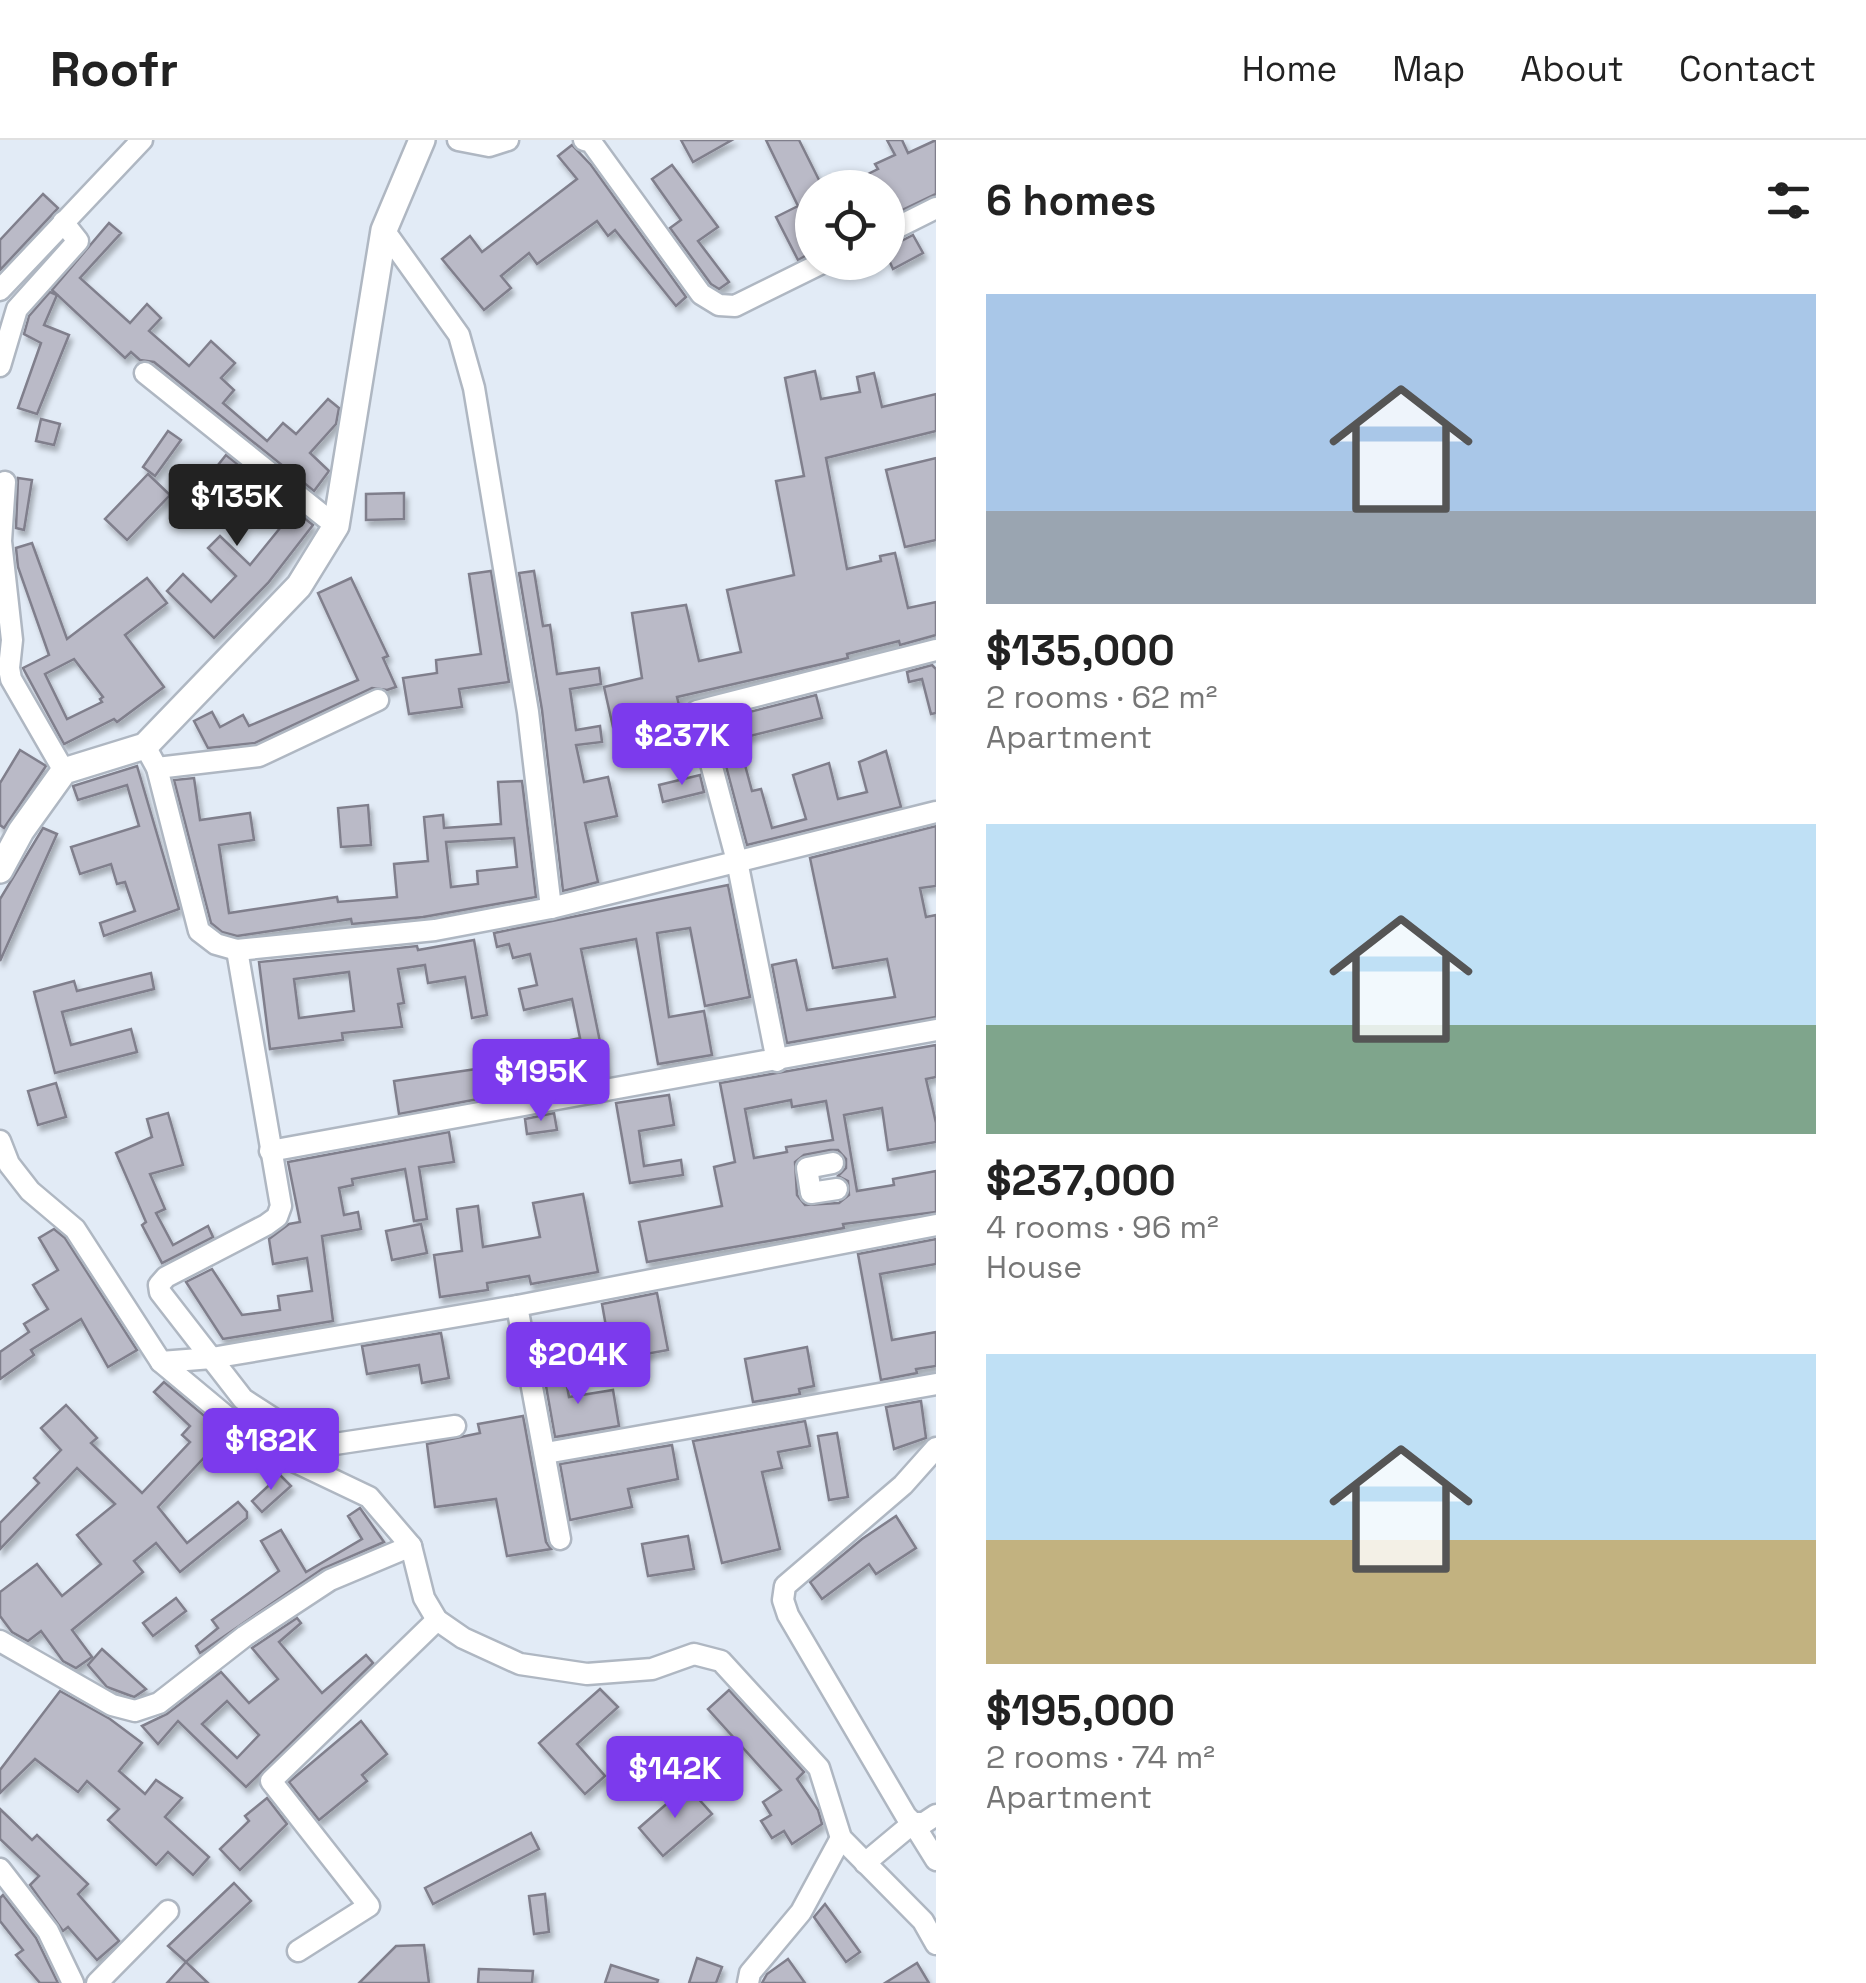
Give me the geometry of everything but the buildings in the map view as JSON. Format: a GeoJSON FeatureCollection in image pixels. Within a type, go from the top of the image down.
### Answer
{"type":"FeatureCollection","features":[{"type":"Feature","properties":{"kind":"street"},"geometry":{"type":"LineString","coordinates":[[0,290],[142,140]]}},
{"type":"Feature","properties":{"kind":"street"},"geometry":{"type":"LineString","coordinates":[[151,757],[299,586],[336,526],[384,230],[422,140]]}},
{"type":"Feature","properties":{"kind":"street"},"geometry":{"type":"LineString","coordinates":[[458,140],[489,146],[508,140]]}},
{"type":"Feature","properties":{"kind":"street"},"geometry":{"type":"LineString","coordinates":[[584,140],[590,142],[701,294],[718,305],[734,306],[795,276]]}},
{"type":"Feature","properties":{"kind":"street"},"geometry":{"type":"LineString","coordinates":[[905,224],[936,208]]}},
{"type":"Feature","properties":{"kind":"street"},"geometry":{"type":"LineString","coordinates":[[0,366],[17,308],[78,241],[64,222]]}},
{"type":"Feature","properties":{"kind":"street"},"geometry":{"type":"LineString","coordinates":[[384,230],[460,335],[474,388],[528,712],[551,908]]}},
{"type":"Feature","properties":{"kind":"street"},"geometry":{"type":"LineString","coordinates":[[145,373],[336,526]]}},
{"type":"Feature","properties":{"kind":"street"},"geometry":{"type":"LineString","coordinates":[[5,482],[2,541],[12,640],[8,668],[64,771]]}},
{"type":"Feature","properties":{"kind":"street"},"geometry":{"type":"LineString","coordinates":[[777,1061],[737,862],[697,710],[936,650]]}},
{"type":"Feature","properties":{"kind":"street"},"geometry":{"type":"LineString","coordinates":[[0,870],[21,831],[64,771],[151,757],[259,756],[378,700]]}},
{"type":"Feature","properties":{"kind":"street"},"geometry":{"type":"LineString","coordinates":[[151,757],[199,931],[216,944],[238,950],[435,930],[551,908],[936,812]]}},
{"type":"Feature","properties":{"kind":"street"},"geometry":{"type":"LineString","coordinates":[[238,950],[281,1206],[276,1217],[166,1277],[159,1285],[160,1292],[243,1399],[302,1437],[328,1445],[455,1426]]}},
{"type":"Feature","properties":{"kind":"street"},"geometry":{"type":"LineString","coordinates":[[270,1151],[936,1030]]}},
{"type":"Feature","properties":{"kind":"street"},"geometry":{"type":"LineString","coordinates":[[0,1141],[9,1164],[30,1191],[76,1229],[161,1362],[244,1432],[284,1457],[368,1496],[410,1546],[424,1598],[437,1620],[463,1638],[520,1664],[537,1667],[587,1674],[652,1669],[694,1654],[721,1661],[820,1768],[841,1838],[923,1921],[936,1944]]}},
{"type":"Feature","properties":{"kind":"street"},"geometry":{"type":"LineString","coordinates":[[834,1163],[807,1168],[812,1193],[838,1189]]}},
{"type":"Feature","properties":{"kind":"street"},"geometry":{"type":"LineString","coordinates":[[161,1362],[212,1358],[516,1306],[936,1226]]}},
{"type":"Feature","properties":{"kind":"street"},"geometry":{"type":"LineString","coordinates":[[516,1306],[560,1540]]}},
{"type":"Feature","properties":{"kind":"street"},"geometry":{"type":"LineString","coordinates":[[546,1453],[936,1384]]}},
{"type":"Feature","properties":{"kind":"street"},"geometry":{"type":"LineString","coordinates":[[936,1448],[904,1485],[785,1586],[784,1600],[788,1614],[936,1860]]}},
{"type":"Feature","properties":{"kind":"street"},"geometry":{"type":"LineString","coordinates":[[0,1641],[112,1705],[135,1711],[159,1703],[245,1636],[330,1580],[410,1546]]}},
{"type":"Feature","properties":{"kind":"street"},"geometry":{"type":"LineString","coordinates":[[298,1950],[369,1906],[272,1781],[437,1620]]}},
{"type":"Feature","properties":{"kind":"street"},"geometry":{"type":"LineString","coordinates":[[865,1863],[913,1823],[924,1823],[936,1815]]}},
{"type":"Feature","properties":{"kind":"street"},"geometry":{"type":"LineString","coordinates":[[748,1983],[750,1973],[801,1912],[841,1838]]}},
{"type":"Feature","properties":{"kind":"street"},"geometry":{"type":"LineString","coordinates":[[0,1869],[48,1931],[73,1983]]}},
{"type":"Feature","properties":{"kind":"street"},"geometry":{"type":"LineString","coordinates":[[96,1983],[168,1911]]}}]}
